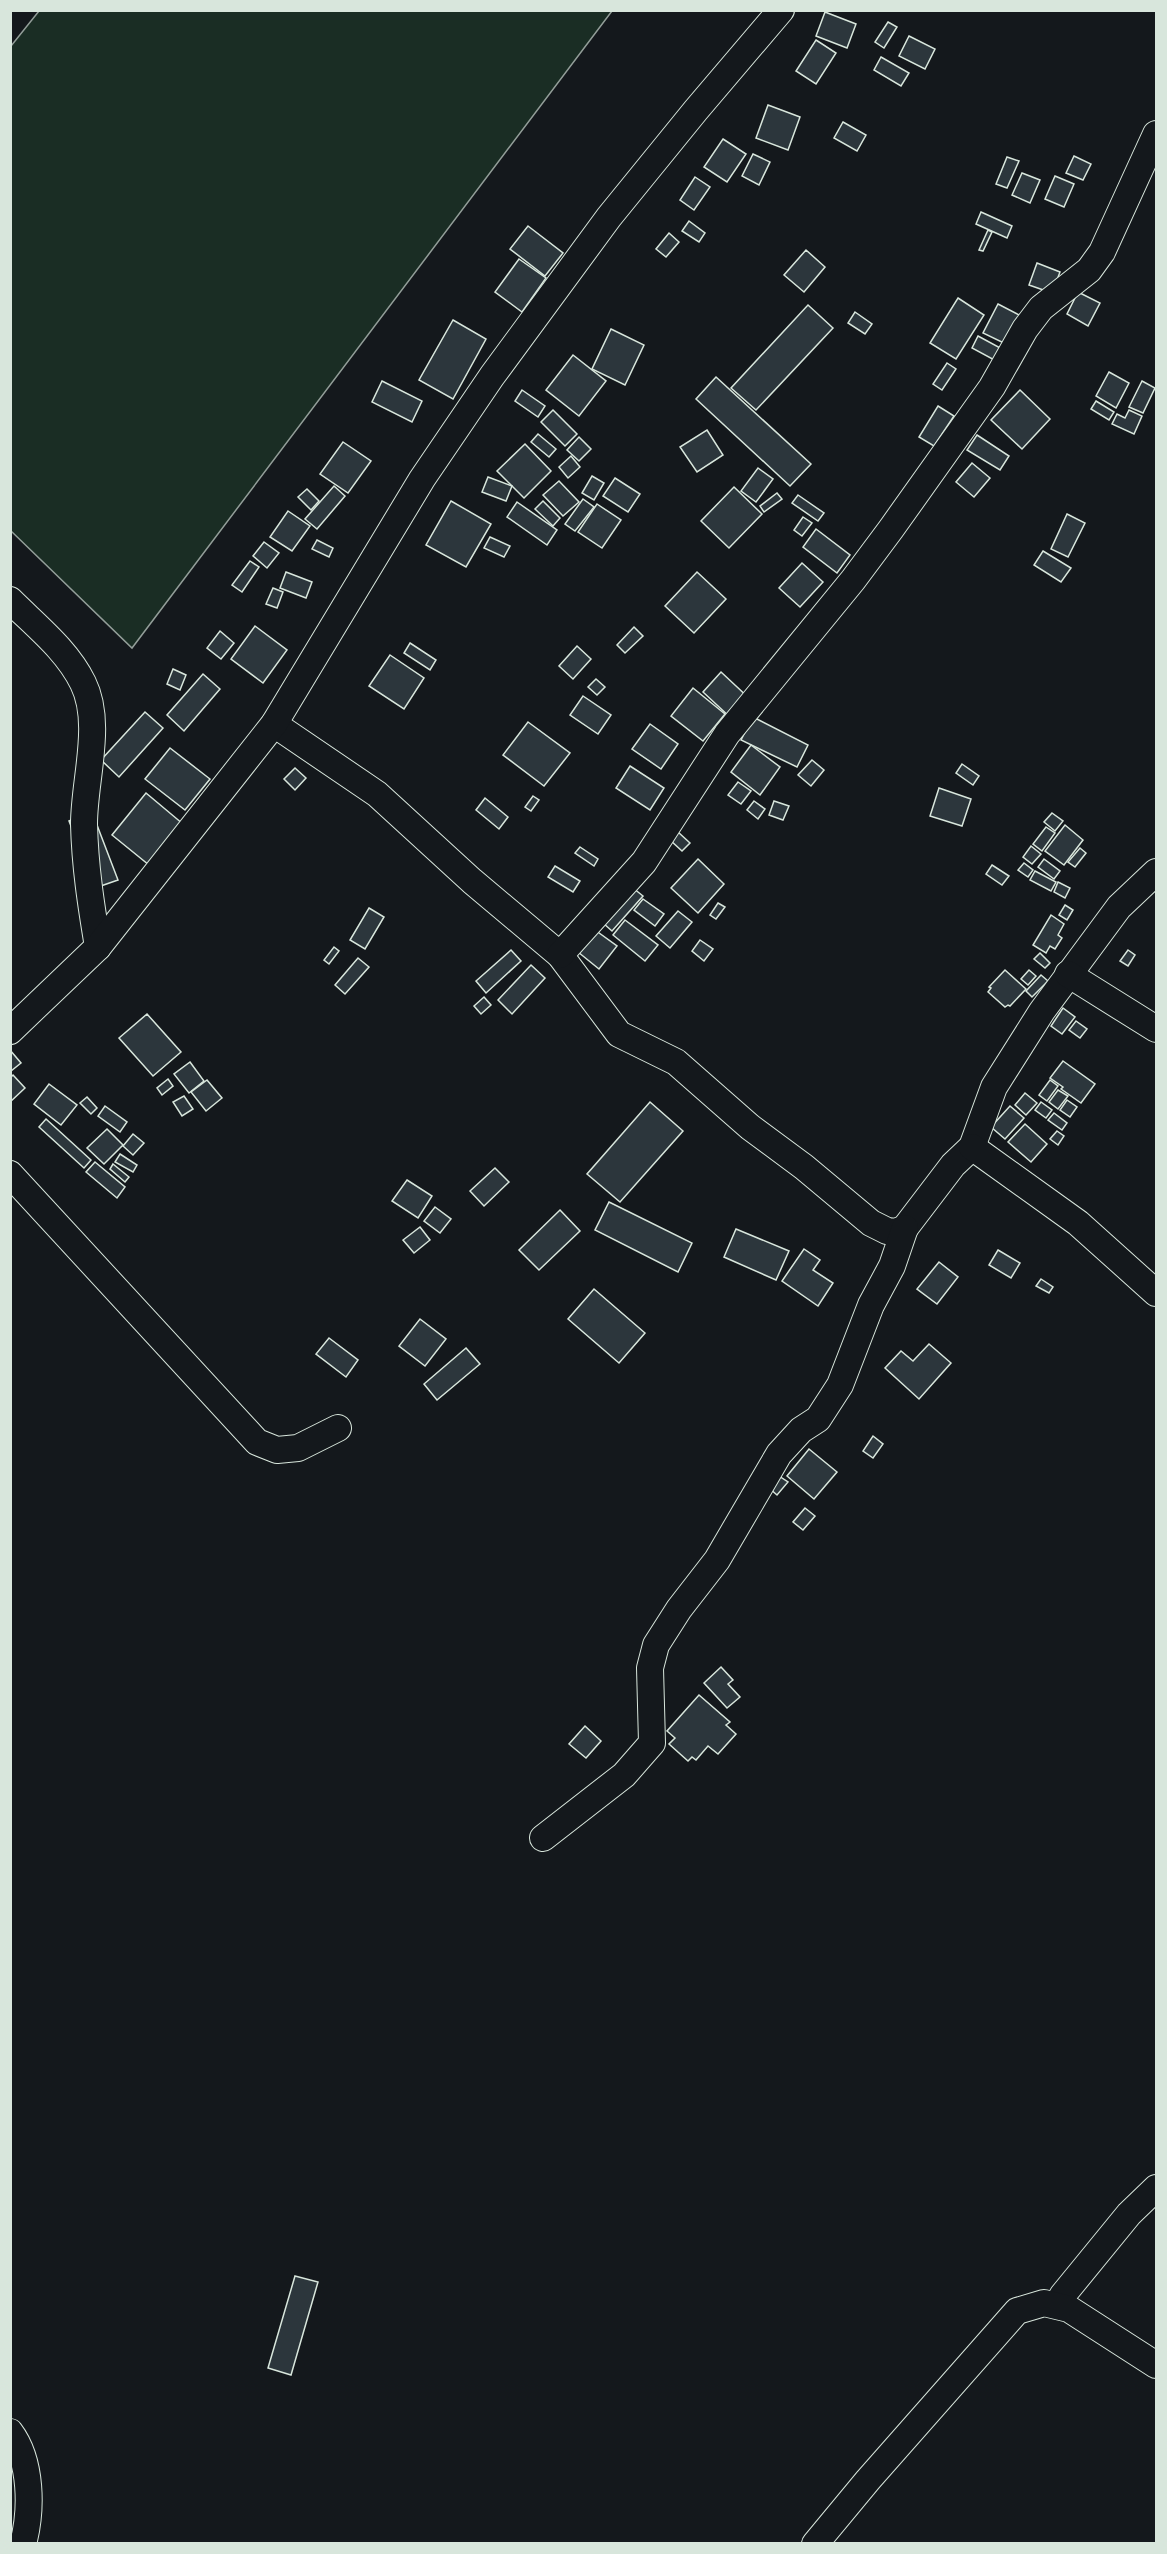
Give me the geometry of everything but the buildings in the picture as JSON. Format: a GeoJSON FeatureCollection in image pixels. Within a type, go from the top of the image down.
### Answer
{"type":"FeatureCollection","features":[{"type":"Feature","properties":{"kind":"street"},"geometry":{"type":"LineString","coordinates":[[10,1030],[99,947],[274,724],[422,479],[492,376],[609,217],[781,10]]}},
{"type":"Feature","properties":{"kind":"street"},"geometry":{"type":"LineString","coordinates":[[560,954],[644,862],[727,734],[853,580],[891,529],[992,387],[1025,329],[1041,308],[1089,270],[1102,252],[1156,134]]}},
{"type":"Feature","properties":{"kind":"street"},"geometry":{"type":"LineString","coordinates":[[10,600],[67,657],[84,684],[92,711],[84,821],[86,875],[99,947]]}},
{"type":"Feature","properties":{"kind":"street"},"geometry":{"type":"LineString","coordinates":[[274,724],[377,794],[472,881],[560,954],[619,1034],[676,1062],[750,1127],[804,1167],[871,1222],[887,1231],[896,1232],[905,1228]]}},
{"type":"Feature","properties":{"kind":"street"},"geometry":{"type":"LineString","coordinates":[[543,1838],[624,1775],[652,1743],[650,1668],[656,1645],[679,1609],[717,1560],[779,1454],[801,1431],[818,1419],[840,1385],[871,1305],[892,1266],[905,1228],[953,1165],[972,1146],[994,1087],[1042,1011],[1119,907],[1156,872]]}},
{"type":"Feature","properties":{"kind":"street"},"geometry":{"type":"LineString","coordinates":[[1068,974],[1156,1029]]}},
{"type":"Feature","properties":{"kind":"street"},"geometry":{"type":"LineString","coordinates":[[972,1146],[1078,1223],[1156,1293]]}},
{"type":"Feature","properties":{"kind":"street"},"geometry":{"type":"LineString","coordinates":[[10,1174],[257,1442],[277,1450],[298,1448],[338,1428]]}},
{"type":"Feature","properties":{"kind":"street"},"geometry":{"type":"LineString","coordinates":[[1062,2296],[1129,2214],[1156,2188]]}},
{"type":"Feature","properties":{"kind":"street"},"geometry":{"type":"LineString","coordinates":[[815,2544],[1017,2310],[1044,2303],[1069,2309],[1156,2366]]}},
{"type":"Feature","properties":{"kind":"street"},"geometry":{"type":"LineString","coordinates":[[10,2432],[16,2439],[27,2475],[28,2524],[23,2544]]}},
{"type":"Feature","properties":{"kind":"green space"},"geometry":{"type":"Polygon","coordinates":[[[39,11],[612,11],[132,648],[11,531],[11,46],[39,11]]]}}]}
